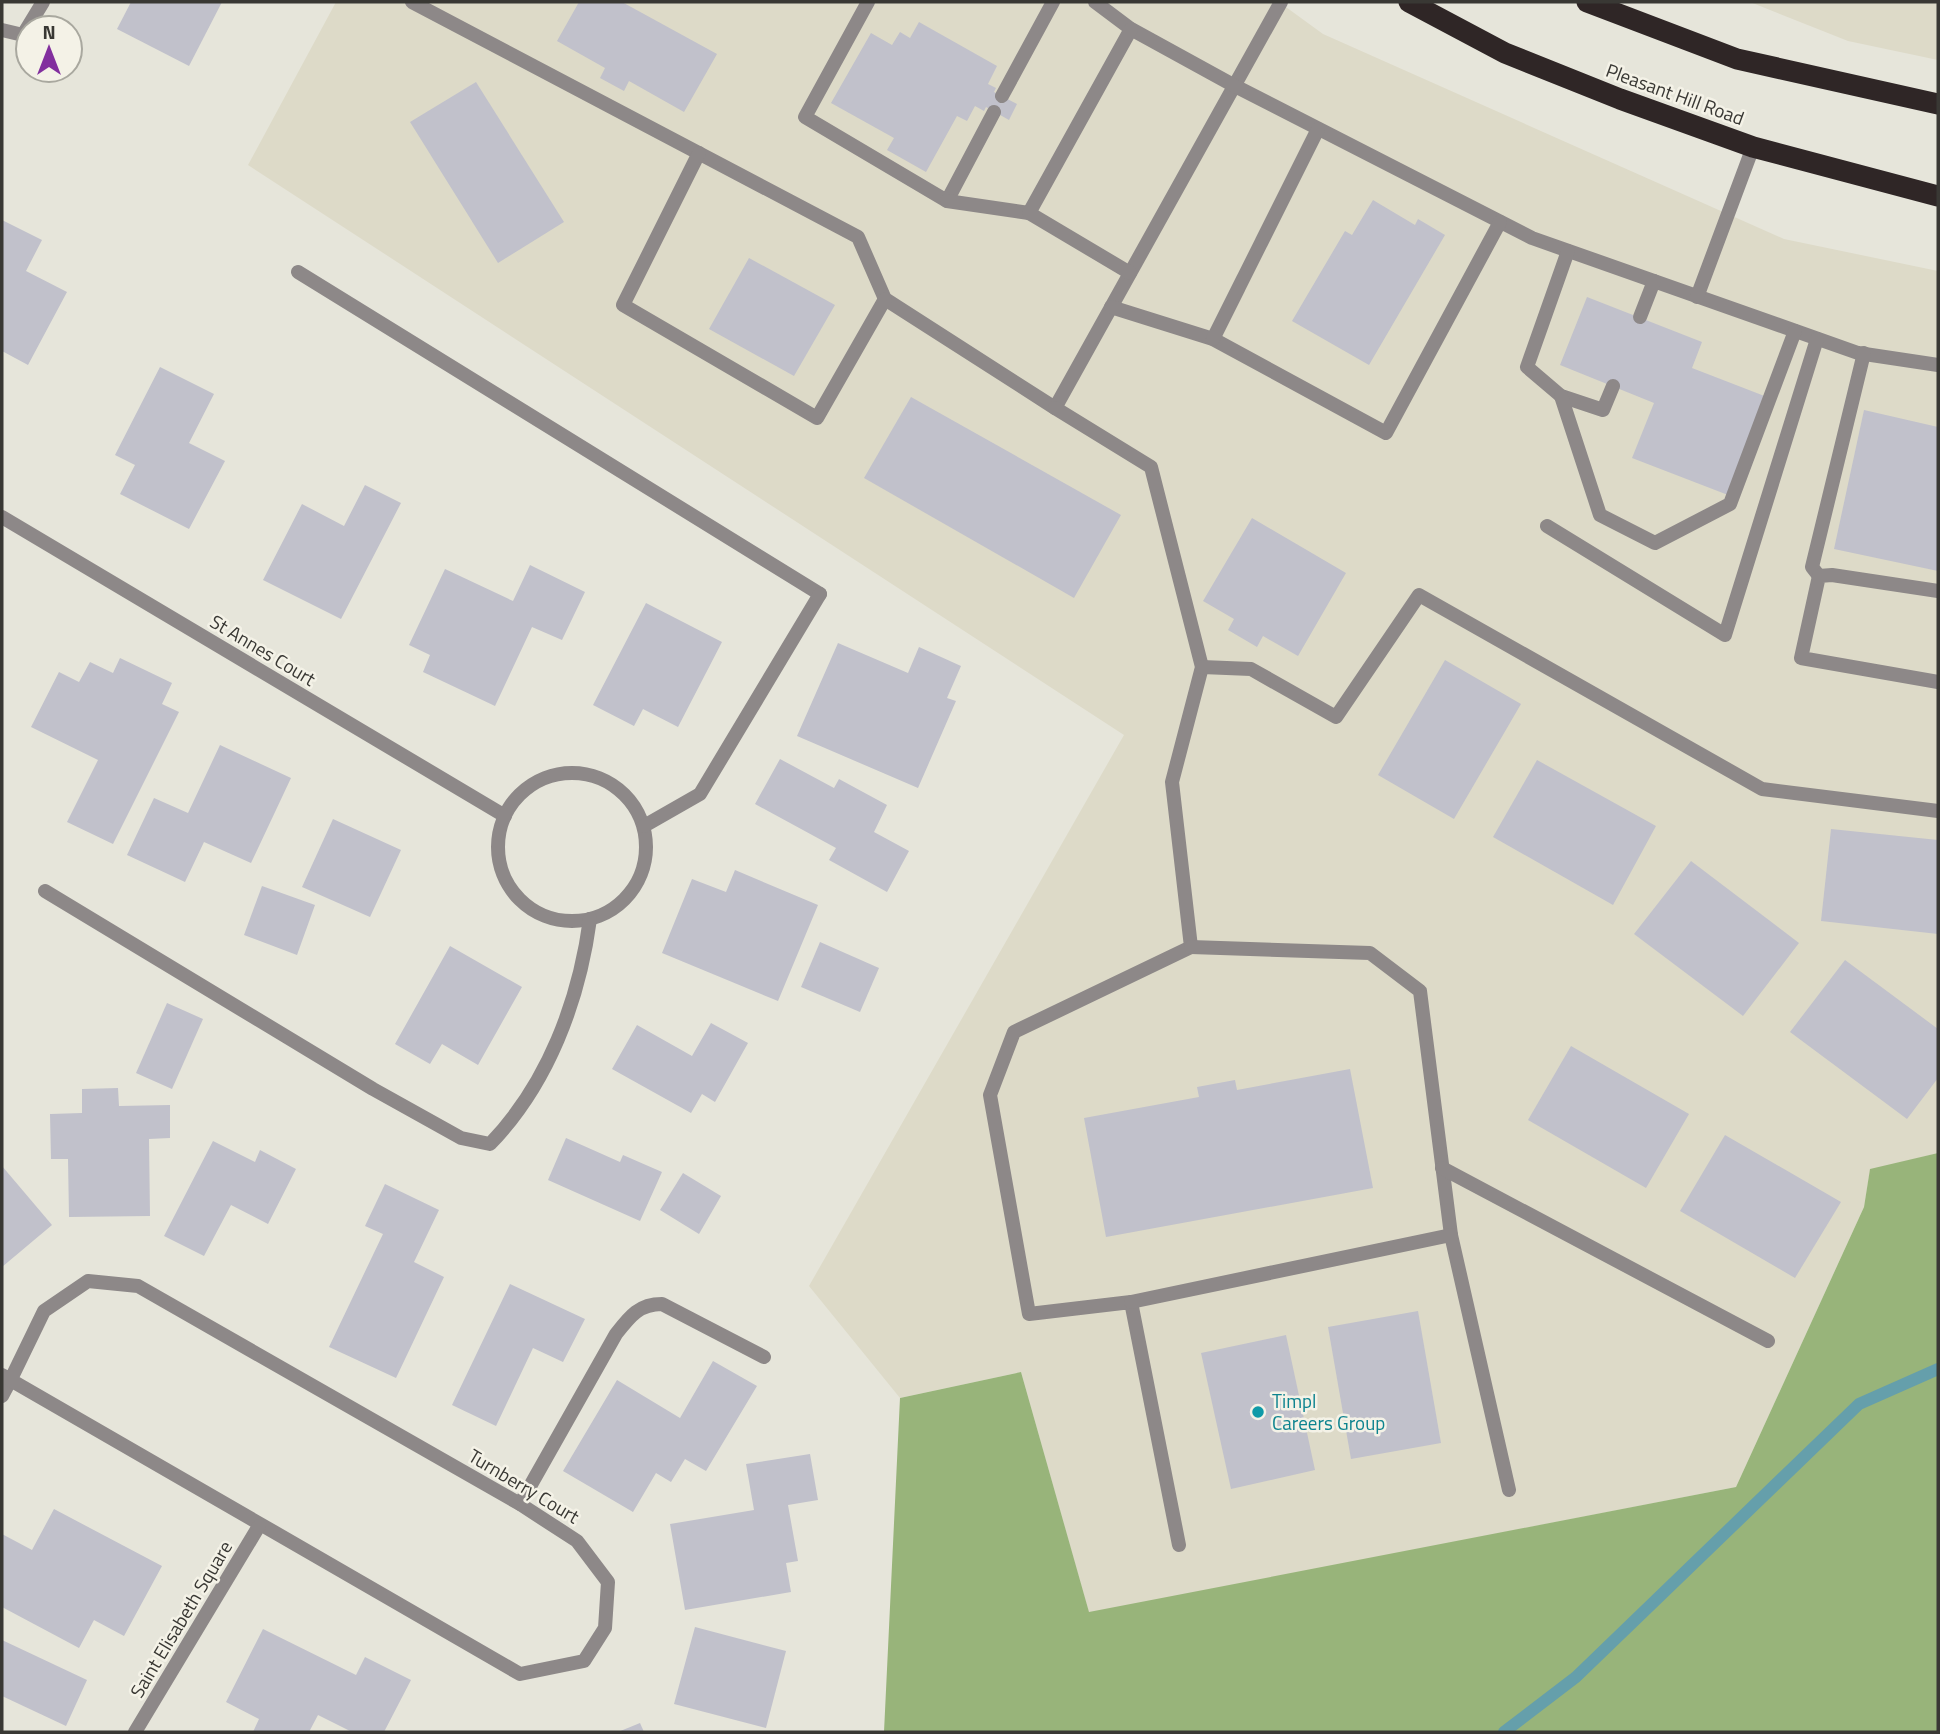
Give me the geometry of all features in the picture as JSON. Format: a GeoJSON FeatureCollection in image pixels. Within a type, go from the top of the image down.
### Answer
{"type":"FeatureCollection","features":[{"type":"Feature","properties":{"kind":"highway","name":"Pleasant Hill Road"},"geometry":{"type":"LineString","coordinates":[[1409,2],[1505,52],[1619,99],[1753,147],[1938,196]]}},
{"type":"Feature","properties":{"kind":"highway"},"geometry":{"type":"LineString","coordinates":[[1587,2],[1737,59],[1938,104]]}},
{"type":"Feature","properties":{"kind":"street"},"geometry":{"type":"LineString","coordinates":[[2,30],[23,35],[43,2]]}},
{"type":"Feature","properties":{"kind":"street"},"geometry":{"type":"LineString","coordinates":[[412,2],[858,237],[885,299],[1151,467],[1202,667],[1172,782],[1191,947]]}},
{"type":"Feature","properties":{"kind":"street"},"geometry":{"type":"LineString","coordinates":[[868,2],[805,117],[947,201],[1029,214],[1130,273]]}},
{"type":"Feature","properties":{"kind":"street"},"geometry":{"type":"LineString","coordinates":[[1002,96],[1053,2]]}},
{"type":"Feature","properties":{"kind":"street"},"geometry":{"type":"LineString","coordinates":[[1095,2],[1131,29],[1233,85],[1500,222],[1568,251],[1795,331],[1864,353],[1938,365]]}},
{"type":"Feature","properties":{"kind":"street"},"geometry":{"type":"LineString","coordinates":[[1055,408],[1280,2]]}},
{"type":"Feature","properties":{"kind":"street"},"geometry":{"type":"LineString","coordinates":[[1029,214],[1131,29]]}},
{"type":"Feature","properties":{"kind":"street"},"geometry":{"type":"LineString","coordinates":[[947,201],[994,111]]}},
{"type":"Feature","properties":{"kind":"street"},"geometry":{"type":"LineString","coordinates":[[1213,338],[1318,129]]}},
{"type":"Feature","properties":{"kind":"street"},"geometry":{"type":"LineString","coordinates":[[1697,297],[1753,147]]}},
{"type":"Feature","properties":{"kind":"street"},"geometry":{"type":"LineString","coordinates":[[699,153],[622,304],[817,418],[885,299]]}},
{"type":"Feature","properties":{"kind":"street"},"geometry":{"type":"LineString","coordinates":[[1111,307],[1213,338],[1386,433],[1500,222]]}},
{"type":"Feature","properties":{"kind":"street"},"geometry":{"type":"LineString","coordinates":[[1568,251],[1527,367],[1561,396],[1604,410],[1613,386]]}},
{"type":"Feature","properties":{"kind":"street"},"geometry":{"type":"LineString","coordinates":[[298,272],[820,594],[700,794],[644,826]]}},
{"type":"Feature","properties":{"kind":"street"},"geometry":{"type":"LineString","coordinates":[[1640,317],[1654,281]]}},
{"type":"Feature","properties":{"kind":"street"},"geometry":{"type":"LineString","coordinates":[[1561,396],[1600,515],[1655,543],[1730,504],[1795,331]]}},
{"type":"Feature","properties":{"kind":"street"},"geometry":{"type":"LineString","coordinates":[[1547,526],[1725,635],[1817,338]]}},
{"type":"Feature","properties":{"kind":"street"},"geometry":{"type":"LineString","coordinates":[[1819,576],[1812,567],[1864,353]]}},
{"type":"Feature","properties":{"kind":"street","name":"St Annes Court"},"geometry":{"type":"LineString","coordinates":[[2,517],[505,816]]}},
{"type":"Feature","properties":{"kind":"street"},"geometry":{"type":"LineString","coordinates":[[1819,576],[1832,575],[1938,591]]}},
{"type":"Feature","properties":{"kind":"street"},"geometry":{"type":"LineString","coordinates":[[1819,576],[1801,659],[1938,682]]}},
{"type":"Feature","properties":{"kind":"street"},"geometry":{"type":"LineString","coordinates":[[1202,667],[1251,669],[1336,718],[1419,595],[1762,789],[1938,811]]}},
{"type":"Feature","properties":{"kind":"street"},"geometry":{"type":"LineString","coordinates":[[564,773],[590,775],[614,785],[633,803],[644,826],[647,849],[631,894],[612,910],[590,919],[566,921],[544,916],[523,903],[508,885],[500,863],[498,839],[505,816],[519,796],[540,780],[564,773]]}},
{"type":"Feature","properties":{"kind":"street"},"geometry":{"type":"LineString","coordinates":[[45,891],[373,1089],[461,1138],[490,1144],[525,1105],[573,1006],[584,966],[590,919]]}},
{"type":"Feature","properties":{"kind":"street"},"geometry":{"type":"LineString","coordinates":[[1451,1235],[1131,1301],[1030,1314],[990,1095],[1014,1032],[1191,947],[1370,953],[1420,991],[1451,1235],[1509,1490]]}},
{"type":"Feature","properties":{"kind":"street"},"geometry":{"type":"LineString","coordinates":[[1442,1168],[1769,1341]]}},
{"type":"Feature","properties":{"kind":"street","name":"Turnberry Court"},"geometry":{"type":"LineString","coordinates":[[88,1281],[138,1286],[520,1504],[577,1541],[608,1582],[605,1628],[584,1661],[520,1674],[259,1526],[6,1377],[44,1311],[88,1281]]}},
{"type":"Feature","properties":{"kind":"street"},"geometry":{"type":"LineString","coordinates":[[1131,1301],[1179,1545]]}},
{"type":"Feature","properties":{"kind":"street"},"geometry":{"type":"LineString","coordinates":[[520,1504],[616,1334],[631,1316],[646,1304],[662,1304],[764,1357]]}},
{"type":"Feature","properties":{"kind":"street"},"geometry":{"type":"LineString","coordinates":[[2,1396],[6,1377]]}},
{"type":"Feature","properties":{"kind":"street","name":"Saint Elisabeth Square"},"geometry":{"type":"LineString","coordinates":[[135,1732],[259,1526]]}},
{"type":"Feature","properties":{"kind":"shaded area"},"geometry":{"type":"Polygon","coordinates":[[[336,2],[1279,2],[1323,34],[1784,239],[1938,271],[1938,1153],[1870,1170],[1864,1207],[1736,1487],[1089,1613],[1021,1372],[900,1398],[809,1286],[1124,735],[248,165],[336,2]]]}},
{"type":"Feature","properties":{"kind":"shaded area"},"geometry":{"type":"Polygon","coordinates":[[[1750,2],[1938,2],[1938,60],[1848,41],[1750,2]]]}},
{"type":"Feature","properties":{"kind":"green space"},"geometry":{"type":"Polygon","coordinates":[[[1938,1153],[1938,1732],[884,1732],[900,1398],[1021,1372],[1089,1612],[1736,1487],[1864,1207],[1870,1169],[1938,1153]]]}},
{"type":"Feature","properties":{"kind":"building"},"geometry":{"type":"Polygon","coordinates":[[[131,2],[222,2],[189,66],[117,29],[131,2]]]}},
{"type":"Feature","properties":{"kind":"building"},"geometry":{"type":"Polygon","coordinates":[[[579,2],[622,2],[717,54],[684,112],[629,81],[624,91],[600,78],[605,68],[557,41],[579,2]]]}},
{"type":"Feature","properties":{"kind":"building"},"geometry":{"type":"Polygon","coordinates":[[[919,22],[997,66],[988,84],[996,88],[994,92],[1017,104],[1009,120],[986,107],[984,111],[975,106],[967,121],[957,116],[926,172],[887,150],[894,138],[831,103],[871,33],[892,45],[900,32],[910,38],[919,22]]]}},
{"type":"Feature","properties":{"kind":"building"},"geometry":{"type":"Polygon","coordinates":[[[476,82],[564,222],[498,263],[410,122],[476,82]]]}},
{"type":"Feature","properties":{"kind":"building"},"geometry":{"type":"Polygon","coordinates":[[[1373,200],[1415,225],[1418,219],[1445,235],[1369,365],[1292,321],[1345,231],[1352,235],[1373,200]]]}},
{"type":"Feature","properties":{"kind":"building"},"geometry":{"type":"Polygon","coordinates":[[[2,220],[42,240],[26,271],[67,292],[28,365],[2,351],[2,220]]]}},
{"type":"Feature","properties":{"kind":"building"},"geometry":{"type":"Polygon","coordinates":[[[749,258],[835,305],[794,376],[709,329],[749,258]]]}},
{"type":"Feature","properties":{"kind":"building"},"geometry":{"type":"Polygon","coordinates":[[[1587,297],[1702,342],[1692,368],[1767,397],[1728,495],[1632,458],[1654,403],[1560,365],[1587,297]]]}},
{"type":"Feature","properties":{"kind":"building"},"geometry":{"type":"Polygon","coordinates":[[[160,367],[214,394],[189,443],[225,461],[189,529],[120,494],[135,465],[115,455],[160,367]]]}},
{"type":"Feature","properties":{"kind":"building"},"geometry":{"type":"Polygon","coordinates":[[[911,397],[1121,515],[1074,598],[864,478],[911,397]]]}},
{"type":"Feature","properties":{"kind":"building"},"geometry":{"type":"Polygon","coordinates":[[[1864,410],[1938,427],[1938,571],[1834,549],[1864,410]]]}},
{"type":"Feature","properties":{"kind":"building"},"geometry":{"type":"Polygon","coordinates":[[[365,485],[401,503],[341,619],[263,580],[302,504],[344,526],[365,485]]]}},
{"type":"Feature","properties":{"kind":"building"},"geometry":{"type":"Polygon","coordinates":[[[1252,518],[1346,573],[1298,656],[1263,636],[1257,647],[1228,630],[1234,619],[1203,601],[1252,518]]]}},
{"type":"Feature","properties":{"kind":"building"},"geometry":{"type":"Polygon","coordinates":[[[530,565],[585,592],[562,640],[532,627],[495,706],[423,672],[430,655],[409,645],[445,569],[513,601],[530,565]]]}},
{"type":"Feature","properties":{"kind":"building"},"geometry":{"type":"Polygon","coordinates":[[[646,603],[722,642],[678,727],[643,709],[634,726],[593,705],[646,603]]]}},
{"type":"Feature","properties":{"kind":"building"},"geometry":{"type":"Polygon","coordinates":[[[838,643],[908,673],[919,647],[961,666],[947,698],[956,701],[918,788],[797,736],[838,643]]]}},
{"type":"Feature","properties":{"kind":"building"},"geometry":{"type":"Polygon","coordinates":[[[120,658],[172,683],[162,704],[179,712],[113,844],[67,822],[98,760],[31,727],[59,672],[79,682],[90,662],[113,673],[120,658]]]}},
{"type":"Feature","properties":{"kind":"building"},"geometry":{"type":"Polygon","coordinates":[[[1445,660],[1521,704],[1454,819],[1378,775],[1445,660]]]}},
{"type":"Feature","properties":{"kind":"building"},"geometry":{"type":"Polygon","coordinates":[[[220,745],[291,778],[251,863],[204,842],[185,882],[127,855],[154,798],[188,813],[220,745]]]}},
{"type":"Feature","properties":{"kind":"building"},"geometry":{"type":"Polygon","coordinates":[[[780,759],[834,788],[839,779],[887,805],[874,832],[909,851],[887,892],[829,860],[836,848],[755,804],[780,759]]]}},
{"type":"Feature","properties":{"kind":"building"},"geometry":{"type":"Polygon","coordinates":[[[1537,760],[1656,826],[1613,905],[1493,837],[1537,760]]]}},
{"type":"Feature","properties":{"kind":"building"},"geometry":{"type":"Polygon","coordinates":[[[333,819],[401,850],[370,917],[302,887],[333,819]]]}},
{"type":"Feature","properties":{"kind":"building"},"geometry":{"type":"Polygon","coordinates":[[[1831,829],[1938,840],[1938,934],[1821,921],[1831,829]]]}},
{"type":"Feature","properties":{"kind":"building"},"geometry":{"type":"Polygon","coordinates":[[[1691,861],[1799,943],[1743,1016],[1634,934],[1691,861]]]}},
{"type":"Feature","properties":{"kind":"building"},"geometry":{"type":"Polygon","coordinates":[[[735,870],[818,905],[778,1001],[662,953],[692,879],[726,892],[735,870]]]}},
{"type":"Feature","properties":{"kind":"building"},"geometry":{"type":"Polygon","coordinates":[[[262,886],[315,905],[297,955],[244,935],[262,886]]]}},
{"type":"Feature","properties":{"kind":"building"},"geometry":{"type":"Polygon","coordinates":[[[820,942],[879,968],[860,1012],[801,987],[820,942]]]}},
{"type":"Feature","properties":{"kind":"building"},"geometry":{"type":"Polygon","coordinates":[[[450,946],[522,987],[478,1065],[442,1044],[430,1064],[395,1044],[450,946]]]}},
{"type":"Feature","properties":{"kind":"building"},"geometry":{"type":"Polygon","coordinates":[[[1845,960],[1938,1029],[1938,1078],[1907,1119],[1790,1032],[1845,960]]]}},
{"type":"Feature","properties":{"kind":"building"},"geometry":{"type":"Polygon","coordinates":[[[167,1003],[203,1019],[172,1089],[136,1073],[167,1003]]]}},
{"type":"Feature","properties":{"kind":"building"},"geometry":{"type":"Polygon","coordinates":[[[711,1023],[748,1043],[715,1102],[702,1094],[691,1113],[612,1069],[637,1025],[692,1056],[711,1023]]]}},
{"type":"Feature","properties":{"kind":"building"},"geometry":{"type":"Polygon","coordinates":[[[1571,1046],[1689,1114],[1646,1188],[1528,1120],[1571,1046]]]}},
{"type":"Feature","properties":{"kind":"building"},"geometry":{"type":"Polygon","coordinates":[[[1350,1069],[1373,1188],[1106,1237],[1084,1118],[1199,1097],[1197,1087],[1235,1080],[1237,1090],[1350,1069]]]}},
{"type":"Feature","properties":{"kind":"building"},"geometry":{"type":"Polygon","coordinates":[[[118,1088],[119,1106],[170,1105],[170,1138],[149,1139],[150,1216],[69,1217],[68,1159],[51,1159],[50,1114],[82,1113],[82,1089],[118,1088]]]}},
{"type":"Feature","properties":{"kind":"building"},"geometry":{"type":"Polygon","coordinates":[[[1725,1135],[1841,1202],[1795,1278],[1680,1211],[1725,1135]]]}},
{"type":"Feature","properties":{"kind":"building"},"geometry":{"type":"Polygon","coordinates":[[[566,1138],[620,1162],[623,1155],[662,1172],[640,1221],[548,1180],[566,1138]]]}},
{"type":"Feature","properties":{"kind":"building"},"geometry":{"type":"Polygon","coordinates":[[[213,1141],[255,1162],[260,1150],[296,1169],[268,1224],[231,1205],[204,1256],[164,1236],[213,1141]]]}},
{"type":"Feature","properties":{"kind":"building"},"geometry":{"type":"Polygon","coordinates":[[[2,1166],[52,1225],[2,1267],[2,1166]]]}},
{"type":"Feature","properties":{"kind":"building"},"geometry":{"type":"Polygon","coordinates":[[[683,1173],[721,1196],[699,1234],[660,1210],[683,1173]]]}},
{"type":"Feature","properties":{"kind":"building"},"geometry":{"type":"Polygon","coordinates":[[[385,1184],[439,1210],[414,1262],[444,1277],[396,1378],[329,1347],[383,1234],[365,1226],[385,1184]]]}},
{"type":"Feature","properties":{"kind":"building"},"geometry":{"type":"Polygon","coordinates":[[[510,1284],[585,1319],[563,1362],[533,1348],[496,1426],[452,1405],[510,1284]]]}},
{"type":"Feature","properties":{"kind":"building"},"geometry":{"type":"Polygon","coordinates":[[[1418,1311],[1441,1443],[1351,1459],[1328,1327],[1418,1311]]]}},
{"type":"Feature","properties":{"kind":"building","name":"Timpl Careers Group"},"geometry":{"type":"Polygon","coordinates":[[[1286,1335],[1315,1470],[1231,1489],[1201,1353],[1286,1335]]]}},
{"type":"Feature","properties":{"kind":"building"},"geometry":{"type":"Polygon","coordinates":[[[713,1361],[757,1386],[706,1471],[685,1459],[671,1482],[656,1473],[633,1512],[563,1471],[617,1380],[680,1418],[713,1361]]]}},
{"type":"Feature","properties":{"kind":"building"},"geometry":{"type":"Polygon","coordinates":[[[810,1454],[818,1500],[788,1505],[798,1561],[786,1563],[791,1592],[685,1610],[670,1524],[754,1510],[746,1464],[810,1454]]]}},
{"type":"Feature","properties":{"kind":"building"},"geometry":{"type":"Polygon","coordinates":[[[54,1509],[162,1566],[124,1636],[94,1620],[79,1648],[2,1607],[2,1534],[32,1550],[54,1509]]]}},
{"type":"Feature","properties":{"kind":"building"},"geometry":{"type":"Polygon","coordinates":[[[695,1627],[786,1651],[766,1728],[674,1704],[695,1627]]]}},
{"type":"Feature","properties":{"kind":"building"},"geometry":{"type":"Polygon","coordinates":[[[263,1629],[356,1675],[365,1657],[411,1680],[384,1732],[352,1732],[318,1715],[309,1732],[253,1732],[259,1719],[226,1702],[263,1629]]]}},
{"type":"Feature","properties":{"kind":"building"},"geometry":{"type":"Polygon","coordinates":[[[2,1640],[87,1680],[66,1726],[2,1696],[2,1640]]]}},
{"type":"Feature","properties":{"kind":"building"},"geometry":{"type":"Polygon","coordinates":[[[640,1723],[644,1732],[618,1732],[640,1723]]]}},
{"type":"Feature","properties":{"kind":"waterway"},"geometry":{"type":"LineString","coordinates":[[1504,1732],[1576,1677],[1859,1404],[1938,1369]]}},
{"type":"Feature","properties":{"kind":"place","name":"Timpl Careers Group"},"geometry":{"type":"Point","coordinates":[1258,1412]}}]}
